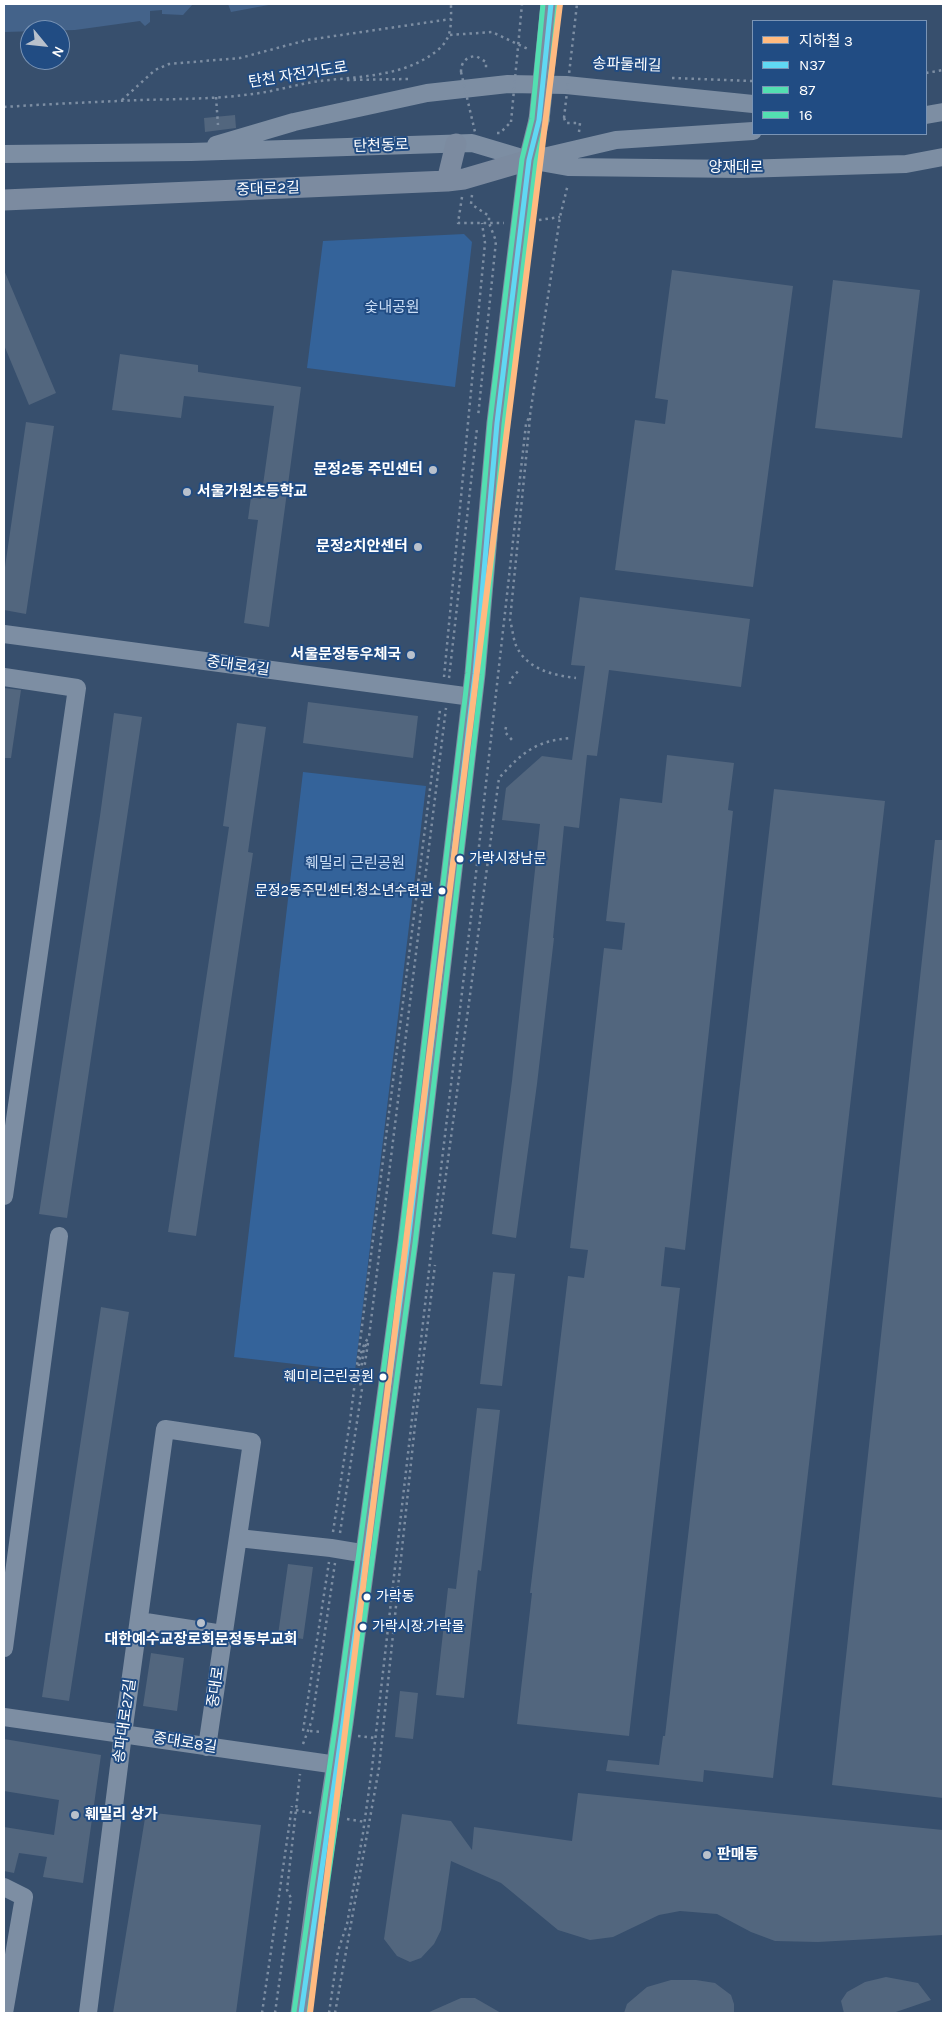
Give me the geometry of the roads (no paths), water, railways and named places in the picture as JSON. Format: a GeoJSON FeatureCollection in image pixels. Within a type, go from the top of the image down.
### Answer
{"type":"FeatureCollection","features":[{"type":"Feature","properties":{"kind":"main road"},"geometry":{"type":"LineString","coordinates":[[301,2013],[367,1554],[408,1242],[472,697],[497,423],[528,160],[539,120],[551,4]]}},
{"type":"Feature","properties":{"kind":"main road"},"geometry":{"type":"LineString","coordinates":[[456,144],[462,179]]}},
{"type":"Feature","properties":{"kind":"main road","name":"중대로2길"},"geometry":{"type":"LineString","coordinates":[[4,200],[462,179],[528,160]]}},
{"type":"Feature","properties":{"kind":"street"},"geometry":{"type":"LineString","coordinates":[[191,152],[294,122],[427,93],[508,84],[566,85],[752,104]]}},
{"type":"Feature","properties":{"kind":"street"},"geometry":{"type":"LineString","coordinates":[[927,115],[943,112]]}},
{"type":"Feature","properties":{"kind":"street","name":"탄천동로"},"geometry":{"type":"LineString","coordinates":[[4,154],[191,152],[472,143],[528,160],[616,140],[752,131]]}},
{"type":"Feature","properties":{"kind":"street","name":"양재대로"},"geometry":{"type":"LineString","coordinates":[[528,160],[568,167],[741,169],[906,164],[943,157]]}},
{"type":"Feature","properties":{"kind":"street","name":"중대로4길"},"geometry":{"type":"LineString","coordinates":[[4,634],[472,697]]}},
{"type":"Feature","properties":{"kind":"street"},"geometry":{"type":"LineString","coordinates":[[4,677],[77,688],[4,1196]]}},
{"type":"Feature","properties":{"kind":"street"},"geometry":{"type":"LineString","coordinates":[[4,1648],[59,1236]]}},
{"type":"Feature","properties":{"kind":"street","name":"중대로"},"geometry":{"type":"LineString","coordinates":[[165,1429],[252,1442],[207,1747]]}},
{"type":"Feature","properties":{"kind":"street","name":"송파대로27길"},"geometry":{"type":"LineString","coordinates":[[88,2013],[123,1734],[165,1429]]}},
{"type":"Feature","properties":{"kind":"street"},"geometry":{"type":"LineString","coordinates":[[238,1538],[367,1554]]}},
{"type":"Feature","properties":{"kind":"street"},"geometry":{"type":"LineString","coordinates":[[139,1621],[223,1634]]}},
{"type":"Feature","properties":{"kind":"street","name":"중대로8길"},"geometry":{"type":"LineString","coordinates":[[4,1717],[337,1765]]}},
{"type":"Feature","properties":{"kind":"street"},"geometry":{"type":"LineString","coordinates":[[4,1887],[24,1897],[4,2013]]}},
{"type":"Feature","properties":{"kind":"metro line","name":"3"},"geometry":{"type":"LineString","coordinates":[[310,2013],[560,4]]}},
{"type":"Feature","properties":{"kind":"place","name":"문정2동 주민센터"},"geometry":{"type":"Point","coordinates":[433,470]}},
{"type":"Feature","properties":{"kind":"place","name":"서울가원초등학교"},"geometry":{"type":"Point","coordinates":[187,492]}},
{"type":"Feature","properties":{"kind":"place","name":"문정2치안센터"},"geometry":{"type":"Point","coordinates":[418,547]}},
{"type":"Feature","properties":{"kind":"place","name":"서울문정동우체국"},"geometry":{"type":"Point","coordinates":[411,655]}},
{"type":"Feature","properties":{"kind":"place","name":"가락시장남문"},"geometry":{"type":"Point","coordinates":[460,859]}},
{"type":"Feature","properties":{"kind":"place","name":"문정2동주민센터.청소년수련관"},"geometry":{"type":"Point","coordinates":[442,891]}},
{"type":"Feature","properties":{"kind":"place","name":"훼미리근린공원"},"geometry":{"type":"Point","coordinates":[383,1377]}},
{"type":"Feature","properties":{"kind":"place","name":"가락동"},"geometry":{"type":"Point","coordinates":[367,1597]}},
{"type":"Feature","properties":{"kind":"place","name":"대한예수교장로회문정동부교회"},"geometry":{"type":"Point","coordinates":[201,1623]}},
{"type":"Feature","properties":{"kind":"place","name":"가락시장.가락몰"},"geometry":{"type":"Point","coordinates":[363,1627]}},
{"type":"Feature","properties":{"kind":"place","name":"훼밀리 상가"},"geometry":{"type":"Point","coordinates":[75,1815]}},
{"type":"Feature","properties":{"kind":"place","name":"판매동"},"geometry":{"type":"Point","coordinates":[707,1855]}},
{"type":"Feature","properties":{"kind":"park label","name":"숯내공원"},"geometry":{"type":"Point","coordinates":[392,308]}},
{"type":"Feature","properties":{"kind":"park label","name":"훼밀리 근린공원"},"geometry":{"type":"Point","coordinates":[355,864]}}]}
